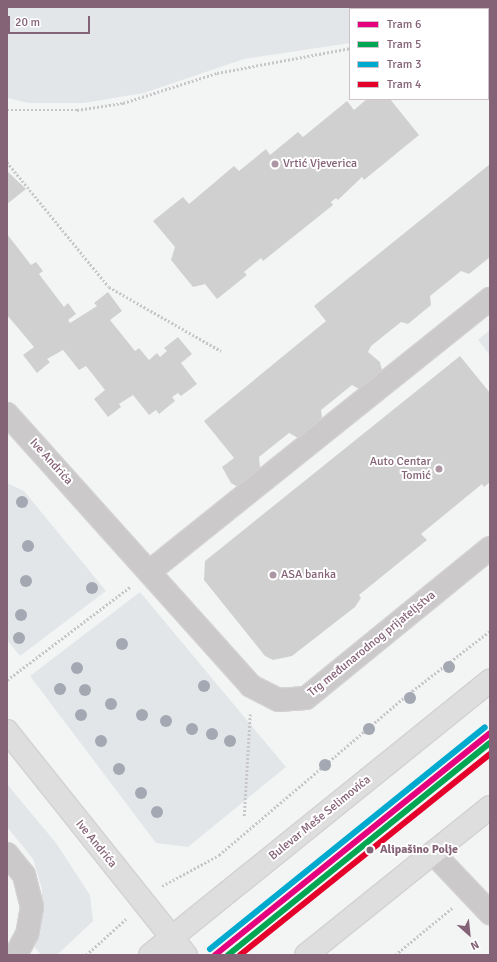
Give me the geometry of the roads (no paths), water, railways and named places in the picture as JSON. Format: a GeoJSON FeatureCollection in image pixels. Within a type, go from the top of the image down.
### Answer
{"type":"FeatureCollection","features":[{"type":"Feature","properties":{"kind":"main road","name":"Bulevar Meše Selimovića"},"geometry":{"type":"LineString","coordinates":[[150,955],[490,681]]}},
{"type":"Feature","properties":{"kind":"main road","name":"Ive Andrića"},"geometry":{"type":"LineString","coordinates":[[7,731],[186,955]]}},
{"type":"Feature","properties":{"kind":"main road"},"geometry":{"type":"LineString","coordinates":[[306,955],[490,807]]}},
{"type":"Feature","properties":{"kind":"lane"},"geometry":{"type":"LineString","coordinates":[[149,572],[490,299]]}},
{"type":"Feature","properties":{"kind":"lane","name":"Ive Andrića"},"geometry":{"type":"LineString","coordinates":[[9,421],[87,504]]}},
{"type":"Feature","properties":{"kind":"lane","name":"Trg međunarodnog prijateljstva"},"geometry":{"type":"LineString","coordinates":[[87,504],[251,686],[278,700],[306,698],[490,548]]}},
{"type":"Feature","properties":{"kind":"lane"},"geometry":{"type":"LineString","coordinates":[[433,853],[472,892],[490,913]]}},
{"type":"Feature","properties":{"kind":"lane"},"geometry":{"type":"LineString","coordinates":[[7,854],[24,875],[32,908],[28,934],[16,955]]}},
{"type":"Feature","properties":{"kind":"tram line","name":"3"},"geometry":{"type":"LineString","coordinates":[[210,949],[485,727]]}},
{"type":"Feature","properties":{"kind":"tram line","name":"6"},"geometry":{"type":"LineString","coordinates":[[215,955],[490,733]]}},
{"type":"Feature","properties":{"kind":"tram line","name":"5"},"geometry":{"type":"LineString","coordinates":[[228,955],[490,743]]}},
{"type":"Feature","properties":{"kind":"tram line","name":"4"},"geometry":{"type":"LineString","coordinates":[[240,955],[490,754]]}},
{"type":"Feature","properties":{"kind":"place","name":"Vrtić Vjeverica"},"geometry":{"type":"Point","coordinates":[275,164]}},
{"type":"Feature","properties":{"kind":"place","name":"Auto Centar Tomić"},"geometry":{"type":"Point","coordinates":[439,469]}},
{"type":"Feature","properties":{"kind":"place","name":"ASA banka"},"geometry":{"type":"Point","coordinates":[273,575]}},
{"type":"Feature","properties":{"kind":"place","name":"Alipašino Polje"},"geometry":{"type":"Point","coordinates":[370,850]}}]}
